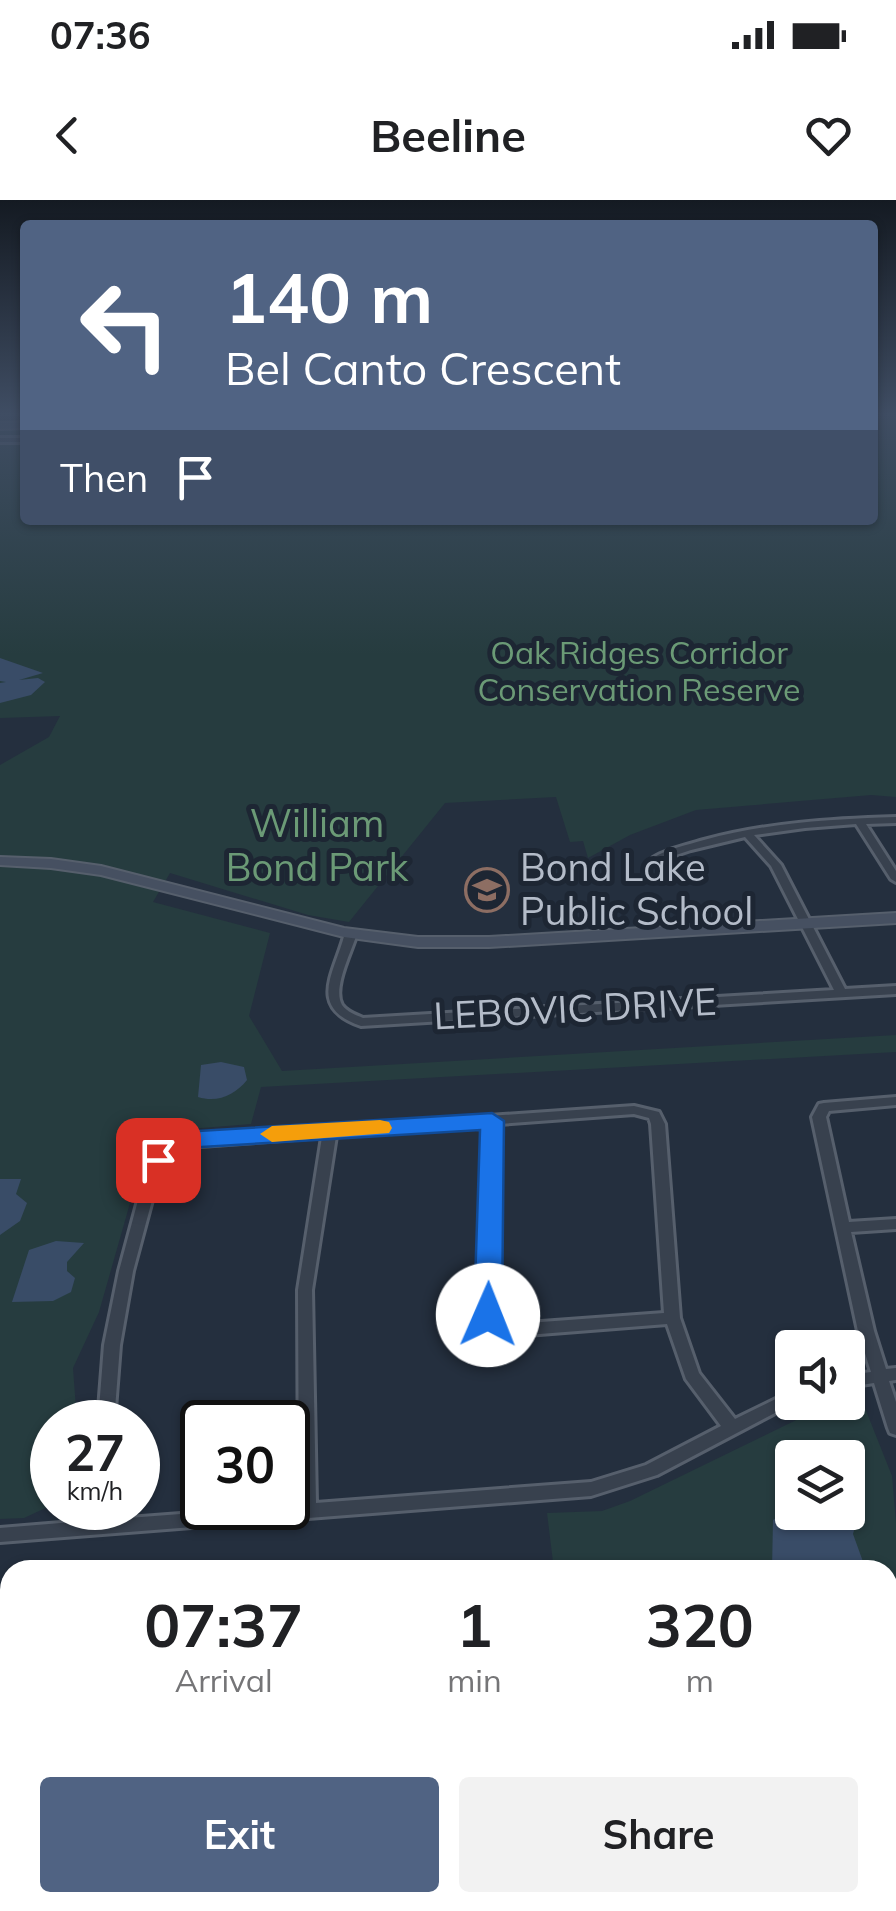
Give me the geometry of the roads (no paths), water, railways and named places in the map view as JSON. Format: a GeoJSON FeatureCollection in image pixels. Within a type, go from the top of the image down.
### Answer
{"type":"FeatureCollection","features":[{"type":"Feature","properties":{"kind":"street"},"geometry":{"type":"LineString","coordinates":[[658,858],[747,833],[896,820]]}},
{"type":"Feature","properties":{"kind":"street"},"geometry":{"type":"LineString","coordinates":[[859,821],[896,880]]}},
{"type":"Feature","properties":{"kind":"street"},"geometry":{"type":"LineString","coordinates":[[747,833],[776,865],[841,993]]}},
{"type":"Feature","properties":{"kind":"street"},"geometry":{"type":"LineString","coordinates":[[0,861],[72,865],[148,878],[290,921],[351,934],[432,942],[896,918]]}},
{"type":"Feature","properties":{"kind":"street","name":"LEBOVIC DRIVE"},"geometry":{"type":"LineString","coordinates":[[351,934],[335,978],[335,1006],[343,1016],[361,1022],[896,990]]}},
{"type":"Feature","properties":{"kind":"street"},"geometry":{"type":"LineString","coordinates":[[896,1100],[836,1104],[822,1112],[820,1126],[846,1227],[866,1331],[889,1375],[896,1428]]}},
{"type":"Feature","properties":{"kind":"street"},"geometry":{"type":"LineString","coordinates":[[108,1400],[112,1340],[129,1260],[161,1152],[182,1140],[634,1110],[654,1115],[659,1130],[672,1318],[692,1375],[732,1428]]}},
{"type":"Feature","properties":{"kind":"street"},"geometry":{"type":"LineString","coordinates":[[492,1121],[488,1315],[493,1323],[514,1330],[672,1318]]}},
{"type":"Feature","properties":{"kind":"street"},"geometry":{"type":"LineString","coordinates":[[306,1400],[305,1290],[330,1131]]}},
{"type":"Feature","properties":{"kind":"street"},"geometry":{"type":"LineString","coordinates":[[846,1227],[896,1224]]}},
{"type":"Feature","properties":{"kind":"street"},"geometry":{"type":"LineString","coordinates":[[310,1510],[590,1490],[652,1470],[775,1406]]}},
{"type":"Feature","properties":{"kind":"street"},"geometry":{"type":"LineString","coordinates":[[0,1535],[67,1530]]}},
{"type":"Feature","properties":{"kind":"water"},"geometry":{"type":"Polygon","coordinates":[[[0,658],[43,673],[19,680],[38,678],[45,682],[31,695],[0,703],[0,683],[6,682],[0,681],[0,658]]]}},
{"type":"Feature","properties":{"kind":"water"},"geometry":{"type":"Polygon","coordinates":[[[221,1062],[244,1067],[247,1080],[226,1096],[198,1097],[201,1065],[221,1062]]]}},
{"type":"Feature","properties":{"kind":"water"},"geometry":{"type":"Polygon","coordinates":[[[0,1179],[21,1179],[16,1194],[27,1203],[20,1221],[0,1235],[0,1179]]]}},
{"type":"Feature","properties":{"kind":"water"},"geometry":{"type":"Polygon","coordinates":[[[56,1241],[84,1243],[67,1262],[67,1271],[75,1278],[71,1292],[53,1301],[12,1302],[29,1250],[56,1241]]]}},
{"type":"Feature","properties":{"kind":"water"},"geometry":{"type":"Polygon","coordinates":[[[773,1520],[775,1530],[854,1530],[862,1560],[772,1560],[773,1520]]]}},
{"type":"Feature","properties":{"kind":"place","name":"Bond Lake Public School"},"geometry":{"type":"Point","coordinates":[487,890]}},
{"type":"Feature","properties":{"kind":"park label","name":"Oak Ridges Corridor Conservation Reserve"},"geometry":{"type":"Point","coordinates":[639,672]}},
{"type":"Feature","properties":{"kind":"park label","name":"William Bond Park"},"geometry":{"type":"Point","coordinates":[317,846]}}]}
